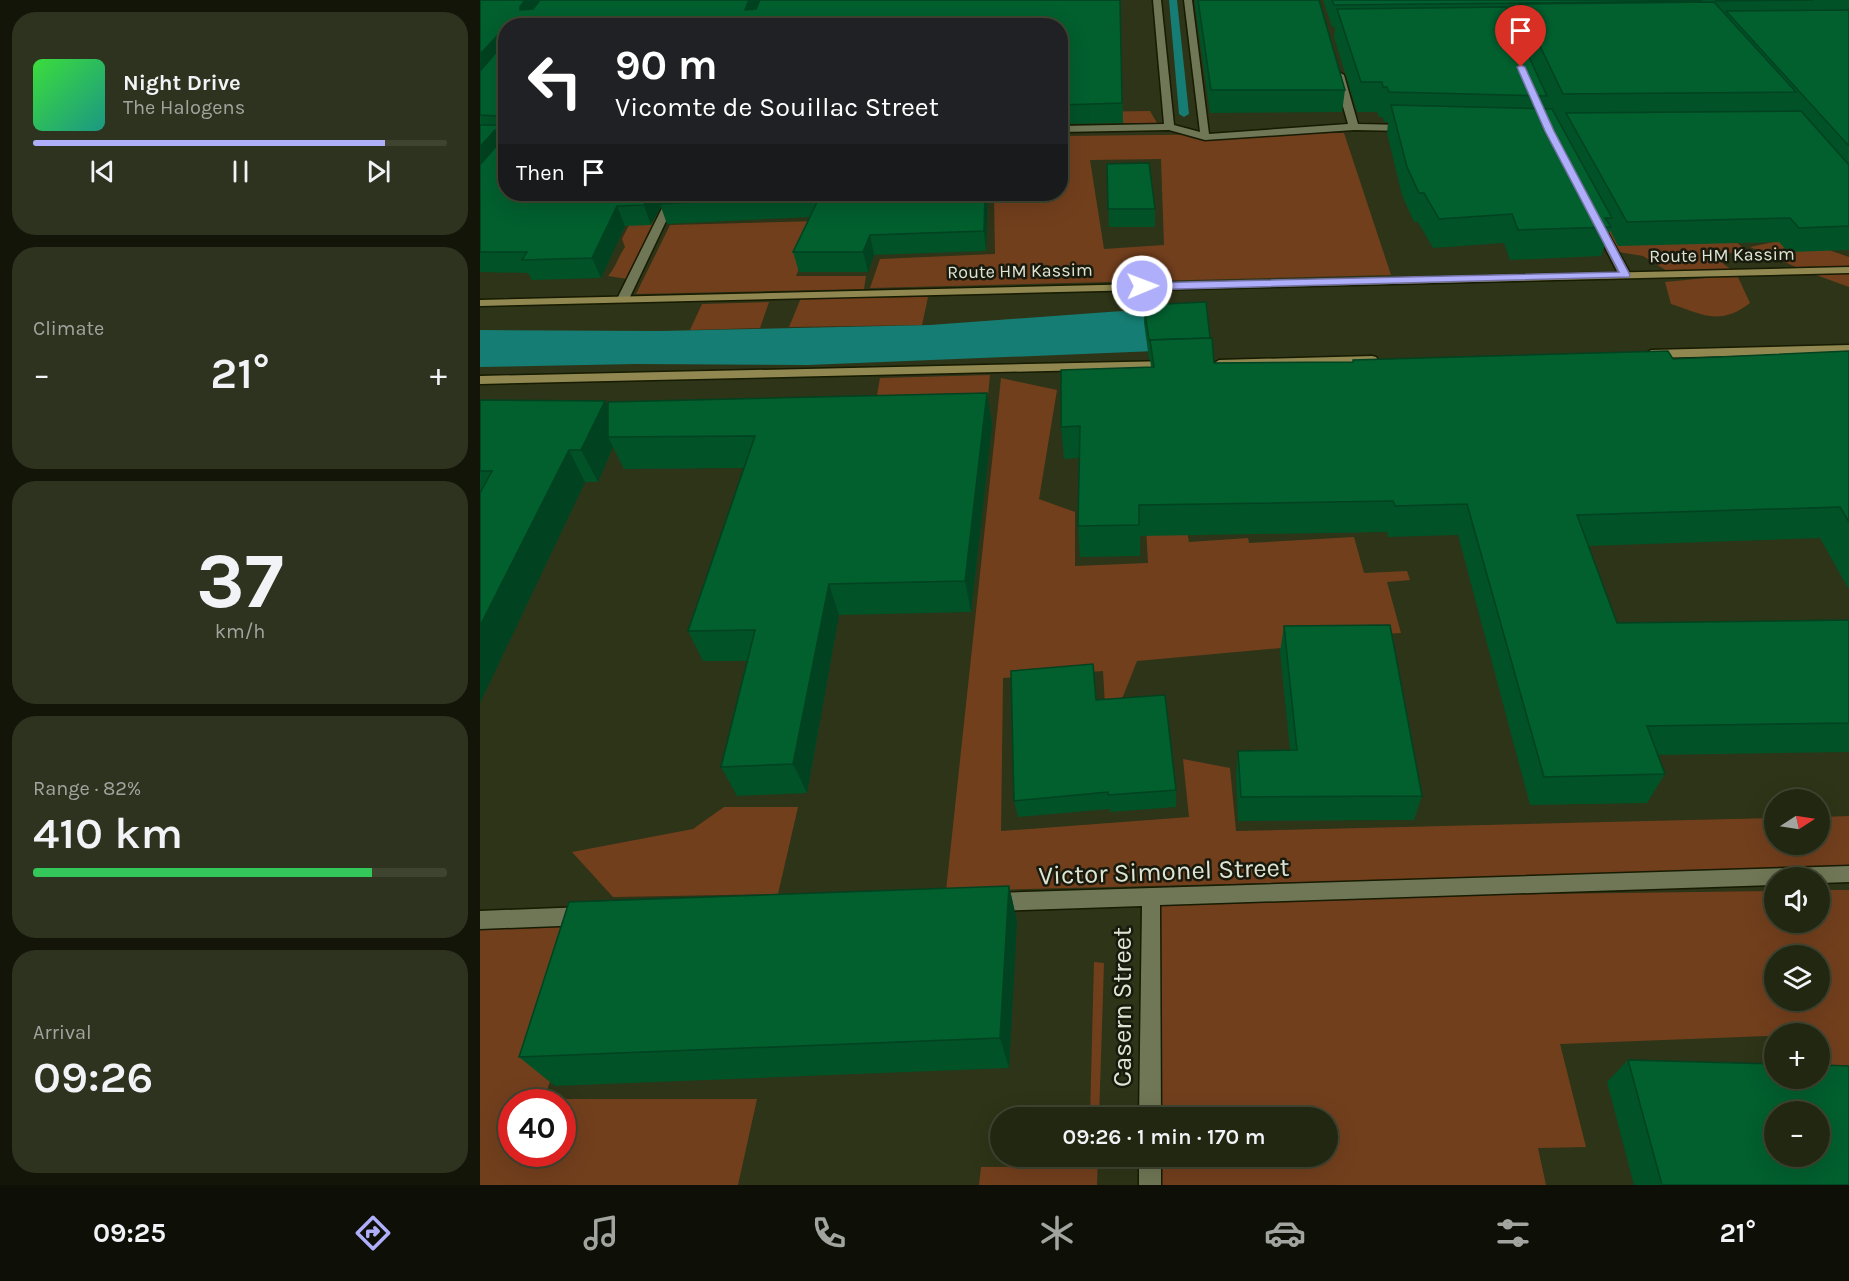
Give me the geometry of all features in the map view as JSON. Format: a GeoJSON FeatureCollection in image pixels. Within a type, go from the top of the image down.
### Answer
{"type":"FeatureCollection","features":[{"type":"Feature","properties":{"kind":"street"},"geometry":{"type":"LineString","coordinates":[[1157,0],[1168,127]]}},
{"type":"Feature","properties":{"kind":"street"},"geometry":{"type":"LineString","coordinates":[[1188,0],[1205,136]]}},
{"type":"Feature","properties":{"kind":"street"},"geometry":{"type":"LineString","coordinates":[[1336,64],[1354,128]]}},
{"type":"Feature","properties":{"kind":"street"},"geometry":{"type":"LineString","coordinates":[[1068,129],[1168,127],[1205,136],[1354,128],[1423,129]]}},
{"type":"Feature","properties":{"kind":"street"},"geometry":{"type":"LineString","coordinates":[[623,299],[671,201]]}},
{"type":"Feature","properties":{"kind":"street"},"geometry":{"type":"LineString","coordinates":[[1591,210],[1625,275]]}},
{"type":"Feature","properties":{"kind":"street","name":"Route HM Kassim"},"geometry":{"type":"LineString","coordinates":[[480,303],[1849,270]]}},
{"type":"Feature","properties":{"kind":"street"},"geometry":{"type":"LineString","coordinates":[[1634,354],[1849,349]]}},
{"type":"Feature","properties":{"kind":"street"},"geometry":{"type":"LineString","coordinates":[[1204,364],[1383,360]]}},
{"type":"Feature","properties":{"kind":"street"},"geometry":{"type":"LineString","coordinates":[[480,380],[1180,364]]}},
{"type":"Feature","properties":{"kind":"street","name":"Victor Simonel Street"},"geometry":{"type":"LineString","coordinates":[[976,902],[1849,874]]}},
{"type":"Feature","properties":{"kind":"street","name":"Casern Street"},"geometry":{"type":"LineString","coordinates":[[1150,1107],[1151,897]]}},
{"type":"Feature","properties":{"kind":"street"},"geometry":{"type":"LineString","coordinates":[[480,920],[598,916]]}},
{"type":"Feature","properties":{"kind":"street"},"geometry":{"type":"LineString","coordinates":[[1150,1167],[1150,1185]]}},
{"type":"Feature","properties":{"kind":"shaded area"},"geometry":{"type":"Polygon","coordinates":[[[1068,80],[1081,112],[1150,111],[1157,123],[1068,123],[1068,80]]]}},
{"type":"Feature","properties":{"kind":"shaded area"},"geometry":{"type":"Polygon","coordinates":[[[1344,133],[1391,275],[870,288],[880,259],[995,254],[994,201],[1068,201],[1068,136],[1344,133]],[[1161,159],[1090,160],[1104,249],[1164,245],[1161,159]]]}},
{"type":"Feature","properties":{"kind":"shaded area"},"geometry":{"type":"Polygon","coordinates":[[[659,201],[666,201],[628,279],[608,276],[625,247],[622,239],[632,219],[659,201]]]}},
{"type":"Feature","properties":{"kind":"shaded area"},"geometry":{"type":"Polygon","coordinates":[[[1596,219],[1722,230],[1747,251],[1711,255],[1732,270],[1672,274],[1643,256],[1612,251],[1596,219]]]}},
{"type":"Feature","properties":{"kind":"shaded area"},"geometry":{"type":"Polygon","coordinates":[[[818,221],[796,276],[866,276],[864,289],[636,294],[670,225],[818,221]]]}},
{"type":"Feature","properties":{"kind":"shaded area"},"geometry":{"type":"Polygon","coordinates":[[[1794,238],[1849,257],[1849,287],[1750,247],[1794,238]]]}},
{"type":"Feature","properties":{"kind":"shaded area"},"geometry":{"type":"Polygon","coordinates":[[[1737,275],[1750,303],[1739,310],[1721,316],[1703,315],[1671,304],[1665,282],[1737,275]]]}},
{"type":"Feature","properties":{"kind":"shaded area"},"geometry":{"type":"Polygon","coordinates":[[[928,297],[922,325],[789,327],[801,298],[928,297]]]}},
{"type":"Feature","properties":{"kind":"shaded area"},"geometry":{"type":"Polygon","coordinates":[[[769,302],[760,328],[690,330],[702,304],[769,302]]]}},
{"type":"Feature","properties":{"kind":"shaded area"},"geometry":{"type":"Polygon","coordinates":[[[990,375],[986,417],[873,418],[880,378],[990,375]]]}},
{"type":"Feature","properties":{"kind":"shaded area"},"geometry":{"type":"Polygon","coordinates":[[[1001,378],[1057,390],[1039,499],[1075,512],[1075,566],[1148,563],[1145,509],[1184,515],[1189,542],[1248,538],[1249,543],[1354,537],[1364,573],[1407,571],[1410,580],[1387,582],[1401,633],[1313,638],[1315,645],[1137,661],[1120,704],[1105,705],[1103,671],[1003,678],[1001,831],[1189,817],[1183,759],[1230,768],[1236,831],[1764,818],[1764,855],[1830,855],[1830,817],[1849,816],[1849,869],[1764,867],[1764,871],[946,891],[1001,378]]]}},
{"type":"Feature","properties":{"kind":"shaded area"},"geometry":{"type":"Polygon","coordinates":[[[724,807],[798,807],[778,894],[613,897],[572,852],[693,829],[724,807]]]}},
{"type":"Feature","properties":{"kind":"shaded area"},"geometry":{"type":"Polygon","coordinates":[[[1830,890],[1849,890],[1849,1088],[1830,1081],[1830,1023],[1764,1023],[1764,1036],[1560,1044],[1586,1147],[1538,1148],[1546,1185],[1153,1185],[1153,1167],[1338,1167],[1338,1107],[1152,1107],[1150,899],[1764,891],[1764,933],[1830,933],[1830,890]]]}},
{"type":"Feature","properties":{"kind":"shaded area"},"geometry":{"type":"Polygon","coordinates":[[[480,924],[604,924],[547,1089],[498,1089],[498,1167],[576,1167],[576,1099],[757,1099],[738,1185],[480,1185],[480,924]]]}},
{"type":"Feature","properties":{"kind":"shaded area"},"geometry":{"type":"Polygon","coordinates":[[[1094,962],[1104,963],[1099,1107],[1090,1107],[1094,962]]]}},
{"type":"Feature","properties":{"kind":"shaded area"},"geometry":{"type":"Polygon","coordinates":[[[981,1167],[1098,1167],[1097,1185],[979,1185],[981,1167]]]}},
{"type":"Feature","properties":{"kind":"water"},"geometry":{"type":"Polygon","coordinates":[[[1122,311],[1154,316],[1156,351],[808,365],[636,364],[480,367],[480,330],[659,331],[930,325],[1122,311]]]}},
{"type":"Feature","properties":{"kind":"building"},"geometry":{"type":"Polygon","coordinates":[[[480,0],[525,0],[520,10],[533,9],[540,0],[749,0],[745,10],[756,9],[760,0],[1120,0],[1122,103],[1068,105],[1068,18],[498,18],[498,35],[480,54],[480,0]]]}},
{"type":"Feature","properties":{"kind":"building"},"geometry":{"type":"Polygon","coordinates":[[[1198,0],[1319,0],[1345,90],[1211,90],[1198,0]]]}},
{"type":"Feature","properties":{"kind":"building"},"geometry":{"type":"Polygon","coordinates":[[[1332,0],[1700,0],[1702,1],[1334,5],[1332,0]]]}},
{"type":"Feature","properties":{"kind":"building"},"geometry":{"type":"Polygon","coordinates":[[[1715,0],[1813,0],[1717,1],[1715,0]]]}},
{"type":"Feature","properties":{"kind":"building"},"geometry":{"type":"Polygon","coordinates":[[[1714,2],[1796,92],[1563,94],[1520,4],[1714,2]]]}},
{"type":"Feature","properties":{"kind":"building"},"geometry":{"type":"Polygon","coordinates":[[[1506,7],[1547,96],[1389,92],[1387,87],[1383,87],[1382,82],[1361,82],[1337,9],[1506,7]]]}},
{"type":"Feature","properties":{"kind":"building"},"geometry":{"type":"Polygon","coordinates":[[[1849,10],[1849,146],[1726,11],[1849,10]]]}},
{"type":"Feature","properties":{"kind":"building"},"geometry":{"type":"Polygon","coordinates":[[[498,50],[498,117],[480,115],[480,71],[498,50]]]}},
{"type":"Feature","properties":{"kind":"building"},"geometry":{"type":"Polygon","coordinates":[[[1391,105],[1552,109],[1612,218],[1605,218],[1611,227],[1518,230],[1512,214],[1439,219],[1424,193],[1419,193],[1407,167],[1391,105]]]}},
{"type":"Feature","properties":{"kind":"building"},"geometry":{"type":"Polygon","coordinates":[[[1801,111],[1849,165],[1849,226],[1799,228],[1790,218],[1627,222],[1566,113],[1801,111]]]}},
{"type":"Feature","properties":{"kind":"building"},"geometry":{"type":"Polygon","coordinates":[[[480,125],[498,125],[498,130],[495,130],[480,147],[480,125]]]}},
{"type":"Feature","properties":{"kind":"building"},"geometry":{"type":"Polygon","coordinates":[[[498,144],[498,201],[646,201],[644,205],[617,206],[592,258],[522,260],[527,252],[480,252],[480,165],[498,144]]]}},
{"type":"Feature","properties":{"kind":"building"},"geometry":{"type":"Polygon","coordinates":[[[1149,163],[1155,209],[1108,209],[1107,164],[1149,163]]]}},
{"type":"Feature","properties":{"kind":"building"},"geometry":{"type":"Polygon","coordinates":[[[662,201],[720,201],[660,204],[662,201]]]}},
{"type":"Feature","properties":{"kind":"building"},"geometry":{"type":"Polygon","coordinates":[[[818,201],[985,201],[984,231],[870,235],[863,252],[793,252],[818,201]]]}},
{"type":"Feature","properties":{"kind":"building"},"geometry":{"type":"Polygon","coordinates":[[[1206,302],[1210,338],[1149,340],[1144,305],[1206,302]]]}},
{"type":"Feature","properties":{"kind":"building"},"geometry":{"type":"Polygon","coordinates":[[[1212,338],[1214,363],[1353,362],[1353,360],[1668,351],[1673,359],[1849,351],[1849,522],[1840,507],[1577,515],[1617,623],[1849,620],[1849,723],[1647,726],[1665,774],[1544,777],[1467,504],[1395,506],[1393,501],[1139,505],[1139,525],[1078,526],[1080,426],[1061,427],[1061,370],[1154,367],[1150,340],[1212,338]]]}},
{"type":"Feature","properties":{"kind":"building"},"geometry":{"type":"Polygon","coordinates":[[[987,393],[965,581],[829,584],[793,764],[721,767],[755,630],[688,631],[755,436],[608,437],[608,402],[987,393]]]}},
{"type":"Feature","properties":{"kind":"building"},"geometry":{"type":"Polygon","coordinates":[[[480,400],[605,401],[581,450],[569,450],[480,626],[480,493],[492,471],[480,471],[480,400]]]}},
{"type":"Feature","properties":{"kind":"building"},"geometry":{"type":"Polygon","coordinates":[[[1390,625],[1422,796],[1241,797],[1238,751],[1297,750],[1284,626],[1390,625]]]}},
{"type":"Feature","properties":{"kind":"building"},"geometry":{"type":"Polygon","coordinates":[[[1093,664],[1096,700],[1165,695],[1176,790],[1108,795],[1108,792],[1014,801],[1011,671],[1093,664]]]}},
{"type":"Feature","properties":{"kind":"building"},"geometry":{"type":"Polygon","coordinates":[[[1009,886],[1000,1038],[519,1057],[569,902],[1009,886]]]}},
{"type":"Feature","properties":{"kind":"building"},"geometry":{"type":"Polygon","coordinates":[[[1628,1060],[1764,1064],[1764,1089],[1830,1089],[1830,1065],[1849,1066],[1849,1185],[1662,1185],[1628,1060]]]}},
{"type":"Feature","properties":{"kind":"waterway"},"geometry":{"type":"LineString","coordinates":[[1173,0],[1184,114]]}},
{"type":"Feature","properties":{"kind":"route"},"geometry":{"type":"LineString","coordinates":[[1142,286],[1625,275],[1550,131],[1521,67]]}}]}
